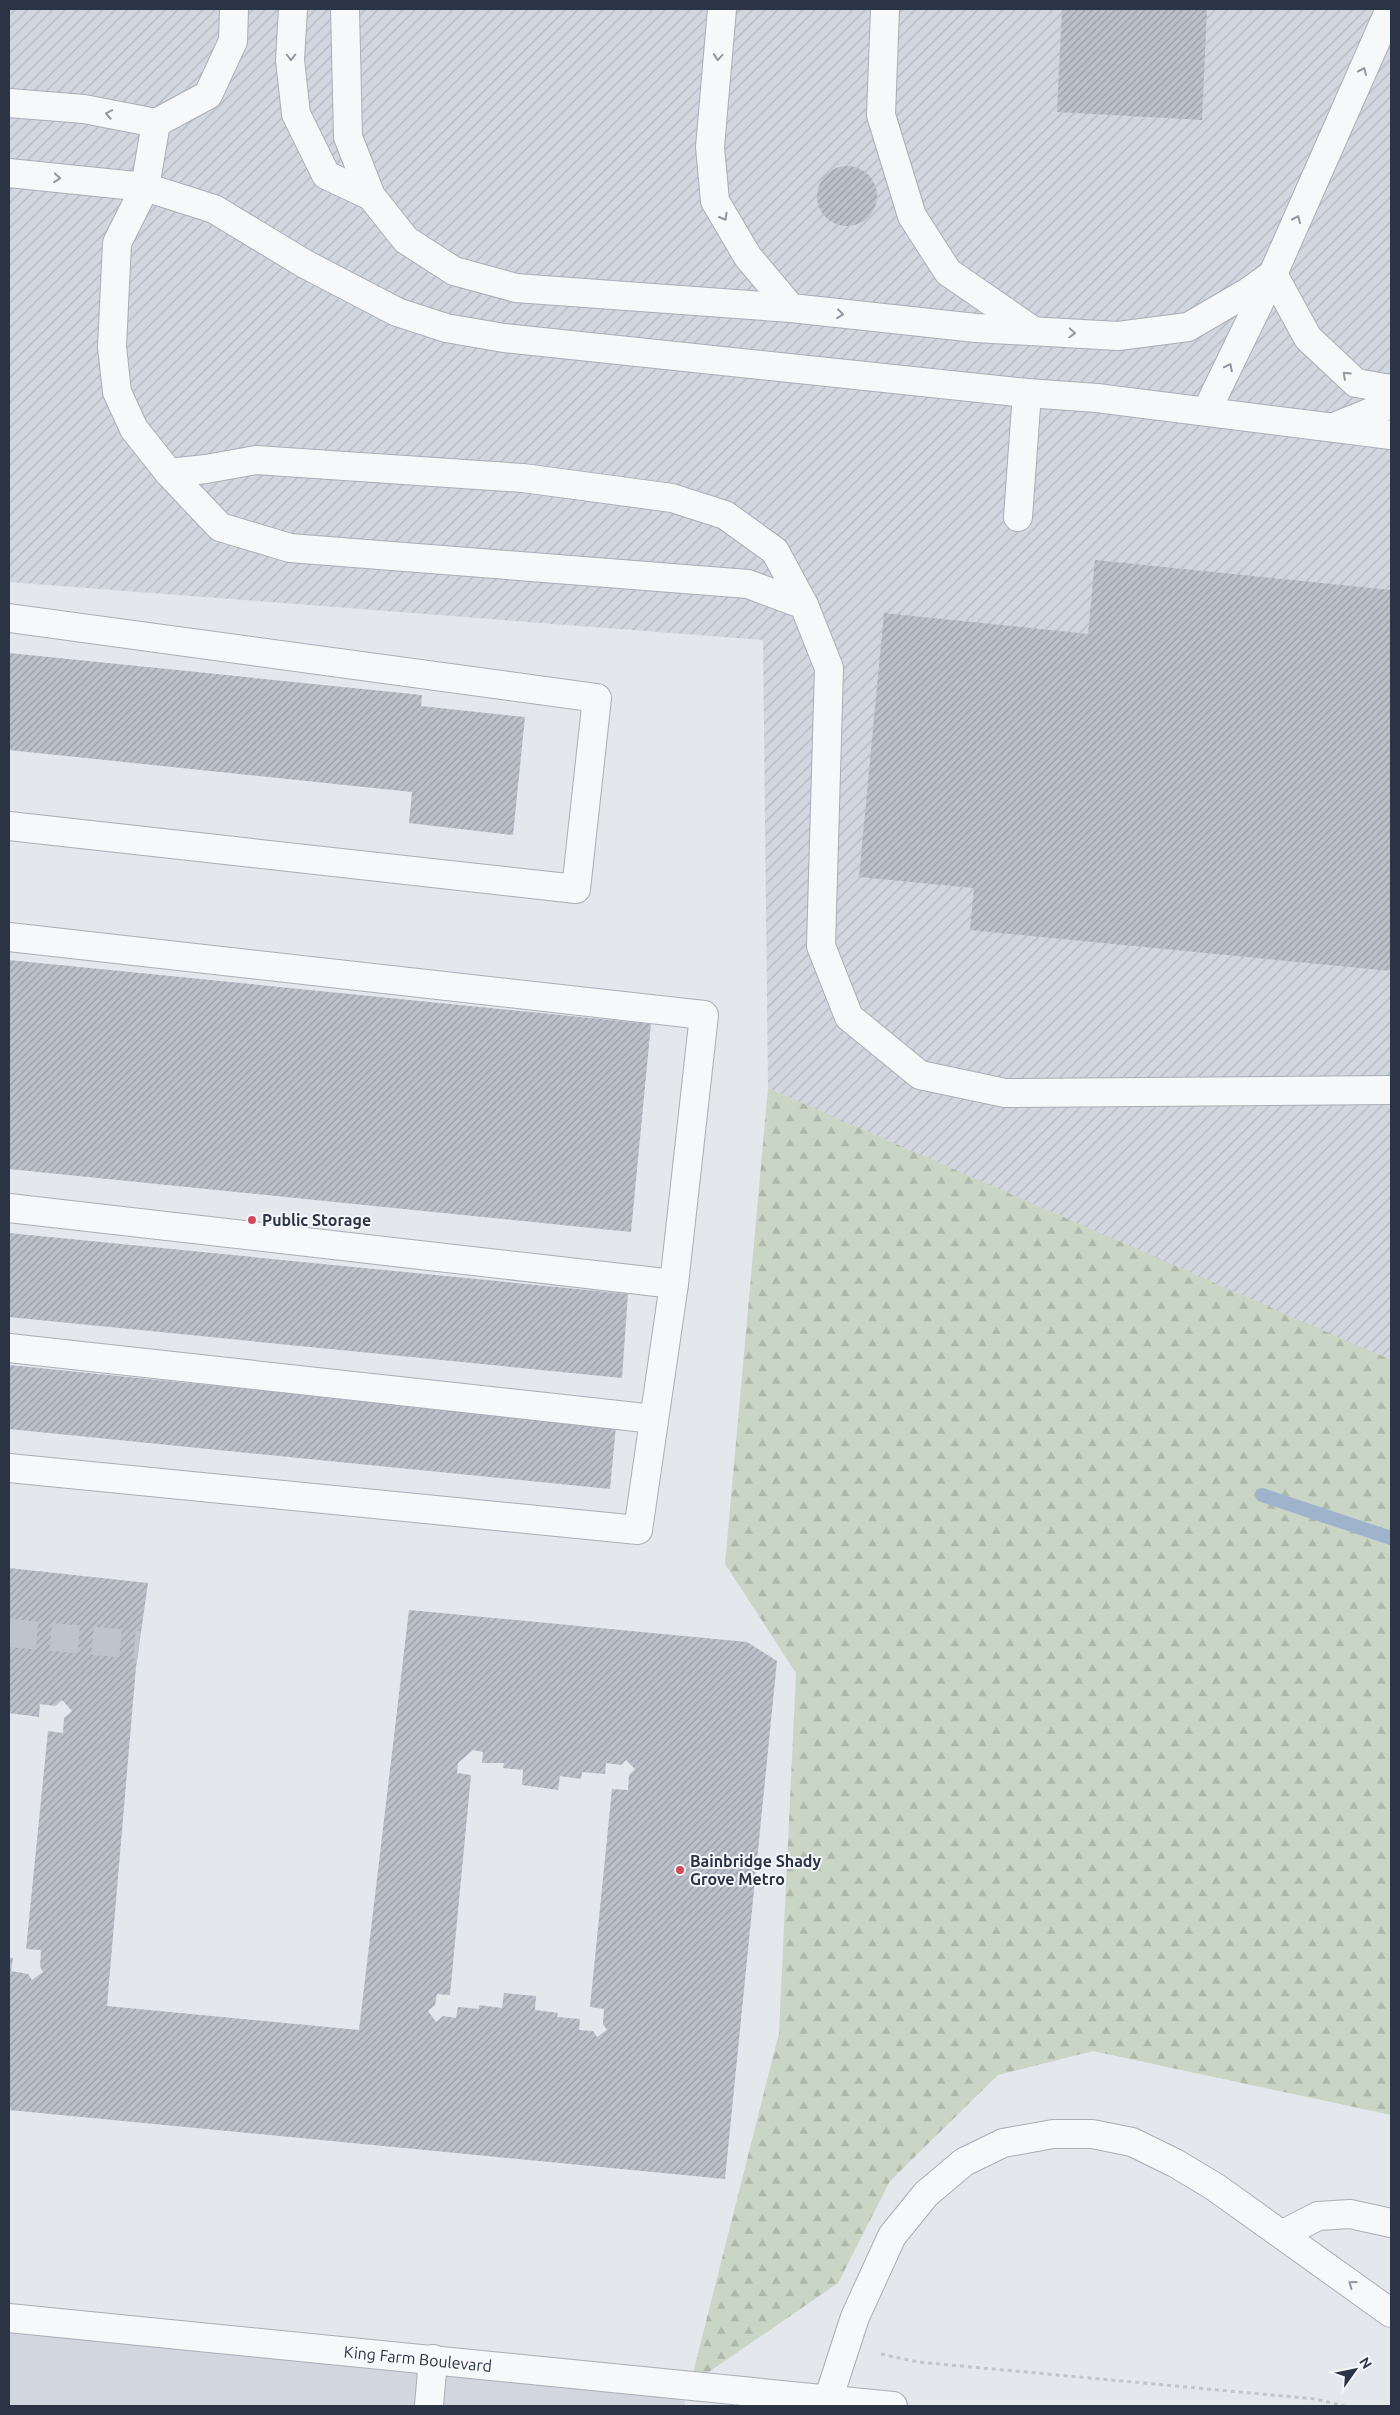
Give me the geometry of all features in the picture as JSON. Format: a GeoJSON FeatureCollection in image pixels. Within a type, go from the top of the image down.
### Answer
{"type":"FeatureCollection","features":[{"type":"Feature","properties":{"kind":"street"},"geometry":{"type":"LineString","coordinates":[[9,102],[84,109],[156,123],[208,96],[232,41],[234,9]]}},
{"type":"Feature","properties":{"kind":"street"},"geometry":{"type":"LineString","coordinates":[[293,9],[290,60],[296,114],[326,175],[371,196]]}},
{"type":"Feature","properties":{"kind":"street"},"geometry":{"type":"LineString","coordinates":[[345,9],[348,137],[371,196],[406,240],[454,271],[516,288],[790,308],[976,328],[1118,336],[1188,327],[1248,292],[1273,274]]}},
{"type":"Feature","properties":{"kind":"street"},"geometry":{"type":"LineString","coordinates":[[722,9],[710,147],[715,201],[748,257],[790,308]]}},
{"type":"Feature","properties":{"kind":"street"},"geometry":{"type":"LineString","coordinates":[[885,9],[881,115],[912,216],[948,272],[1032,331]]}},
{"type":"Feature","properties":{"kind":"street"},"geometry":{"type":"LineString","coordinates":[[1207,410],[1273,274],[1390,9]]}},
{"type":"Feature","properties":{"kind":"street"},"geometry":{"type":"LineString","coordinates":[[156,123],[145,187],[117,243],[112,347],[117,392],[134,429],[169,473],[220,527],[290,548],[748,584],[804,604]]}},
{"type":"Feature","properties":{"kind":"street"},"geometry":{"type":"LineString","coordinates":[[9,173],[145,187],[214,209],[322,273],[397,312],[446,328],[514,340],[1207,410],[1391,435]]}},
{"type":"Feature","properties":{"kind":"street"},"geometry":{"type":"LineString","coordinates":[[1273,274],[1308,338],[1356,383],[1391,390]]}},
{"type":"Feature","properties":{"kind":"street"},"geometry":{"type":"LineString","coordinates":[[1018,517],[1026,393]]}},
{"type":"Feature","properties":{"kind":"street"},"geometry":{"type":"LineString","coordinates":[[1334,427],[1391,404]]}},
{"type":"Feature","properties":{"kind":"street"},"geometry":{"type":"LineString","coordinates":[[169,473],[206,469],[256,460],[523,478],[672,498],[724,515],[775,551],[804,604],[829,668],[821,946],[849,1017],[920,1075],[1005,1093],[1391,1090]]}},
{"type":"Feature","properties":{"kind":"street"},"geometry":{"type":"LineString","coordinates":[[9,618],[597,698],[576,889],[9,826]]}},
{"type":"Feature","properties":{"kind":"street"},"geometry":{"type":"LineString","coordinates":[[9,937],[704,1015],[674,1284],[638,1530],[9,1468]]}},
{"type":"Feature","properties":{"kind":"street"},"geometry":{"type":"LineString","coordinates":[[9,1208],[674,1284]]}},
{"type":"Feature","properties":{"kind":"street"},"geometry":{"type":"LineString","coordinates":[[9,1348],[654,1419]]}},
{"type":"Feature","properties":{"kind":"street"},"geometry":{"type":"LineString","coordinates":[[828,2403],[855,2317],[892,2236],[926,2194],[964,2162],[1003,2143],[1053,2134],[1092,2134],[1132,2142],[1175,2163],[1215,2186],[1391,2313]]}},
{"type":"Feature","properties":{"kind":"street"},"geometry":{"type":"LineString","coordinates":[[1283,2234],[1318,2216],[1350,2214],[1391,2223]]}},
{"type":"Feature","properties":{"kind":"street","name":"King Farm Boulevard"},"geometry":{"type":"LineString","coordinates":[[9,2318],[433,2359],[828,2403],[894,2406]]}},
{"type":"Feature","properties":{"kind":"street"},"geometry":{"type":"LineString","coordinates":[[429,2406],[433,2359]]}},
{"type":"Feature","properties":{"kind":"path"},"geometry":{"type":"LineString","coordinates":[[878,2354],[918,2362],[1315,2399],[1344,2406]]}},
{"type":"Feature","properties":{"kind":"shaded area"},"geometry":{"type":"Polygon","coordinates":[[[9,9],[1391,9],[1391,1367],[768,1088],[763,640],[9,582],[9,9]]]}},
{"type":"Feature","properties":{"kind":"shaded area"},"geometry":{"type":"Polygon","coordinates":[[[9,2318],[690,2385],[684,2406],[9,2406],[9,2318]]]}},
{"type":"Feature","properties":{"kind":"green space"},"geometry":{"type":"Polygon","coordinates":[[[768,1088],[1391,1360],[1391,2115],[1093,2051],[998,2075],[890,2181],[838,2283],[690,2385],[779,2033],[796,1673],[725,1564],[768,1088]]]}},
{"type":"Feature","properties":{"kind":"building"},"geometry":{"type":"Polygon","coordinates":[[[1062,9],[1207,9],[1202,120],[1057,112],[1062,9]]]}},
{"type":"Feature","properties":{"kind":"building"},"geometry":{"type":"Polygon","coordinates":[[[847,166],[864,171],[872,179],[877,196],[872,213],[864,221],[847,226],[830,221],[822,213],[817,196],[822,179],[830,171],[847,166]]]}},
{"type":"Feature","properties":{"kind":"building"},"geometry":{"type":"Polygon","coordinates":[[[1095,560],[1391,590],[1391,971],[970,930],[974,888],[859,877],[884,613],[1088,634],[1095,560]]]}},
{"type":"Feature","properties":{"kind":"building"},"geometry":{"type":"Polygon","coordinates":[[[9,653],[422,695],[421,706],[525,717],[513,835],[409,823],[412,792],[9,750],[9,653]]]}},
{"type":"Feature","properties":{"kind":"building"},"geometry":{"type":"Polygon","coordinates":[[[9,960],[651,1024],[631,1232],[9,1169],[9,960]]]}},
{"type":"Feature","properties":{"kind":"building"},"geometry":{"type":"Polygon","coordinates":[[[9,1233],[628,1294],[622,1378],[9,1317],[9,1233]]]}},
{"type":"Feature","properties":{"kind":"building"},"geometry":{"type":"Polygon","coordinates":[[[9,1365],[616,1426],[610,1489],[9,1429],[9,1365]]]}},
{"type":"Feature","properties":{"kind":"building","name":"Bainbridge Shady Grove Metro"},"geometry":{"type":"Polygon","coordinates":[[[9,1568],[148,1583],[136,1667],[107,2006],[359,2030],[409,1610],[747,1642],[777,1661],[725,2179],[9,2110],[9,1958],[13,1958],[11,1971],[28,1974],[32,1980],[43,1972],[40,1966],[41,1950],[26,1949],[48,1731],[63,1733],[64,1718],[72,1711],[62,1700],[55,1706],[40,1704],[39,1717],[9,1713],[9,1568]],[[473,1750],[458,1763],[457,1773],[471,1775],[450,1995],[437,1994],[435,2005],[428,2011],[436,2022],[443,2016],[456,2018],[458,2007],[479,2009],[479,2005],[502,2008],[504,1993],[536,1996],[535,2010],[558,2013],[557,2017],[580,2019],[579,2030],[593,2031],[597,2037],[607,2030],[603,2024],[604,2009],[590,2007],[612,1789],[628,1790],[629,1775],[635,1769],[626,1760],[621,1765],[606,1763],[605,1774],[582,1772],[581,1779],[560,1776],[558,1790],[522,1785],[523,1770],[503,1768],[504,1763],[482,1763],[483,1752],[473,1750]]]}},
{"type":"Feature","properties":{"kind":"waterway"},"geometry":{"type":"LineString","coordinates":[[1262,1495],[1391,1538]]}},
{"type":"Feature","properties":{"kind":"tunnel"},"geometry":{"type":"LineString","coordinates":[[9,1633],[139,1645]]}},
{"type":"Feature","properties":{"kind":"place","name":"Public Storage"},"geometry":{"type":"Point","coordinates":[252,1220]}},
{"type":"Feature","properties":{"kind":"place","name":"Bainbridge Shady Grove Metro"},"geometry":{"type":"Point","coordinates":[680,1870]}}]}
